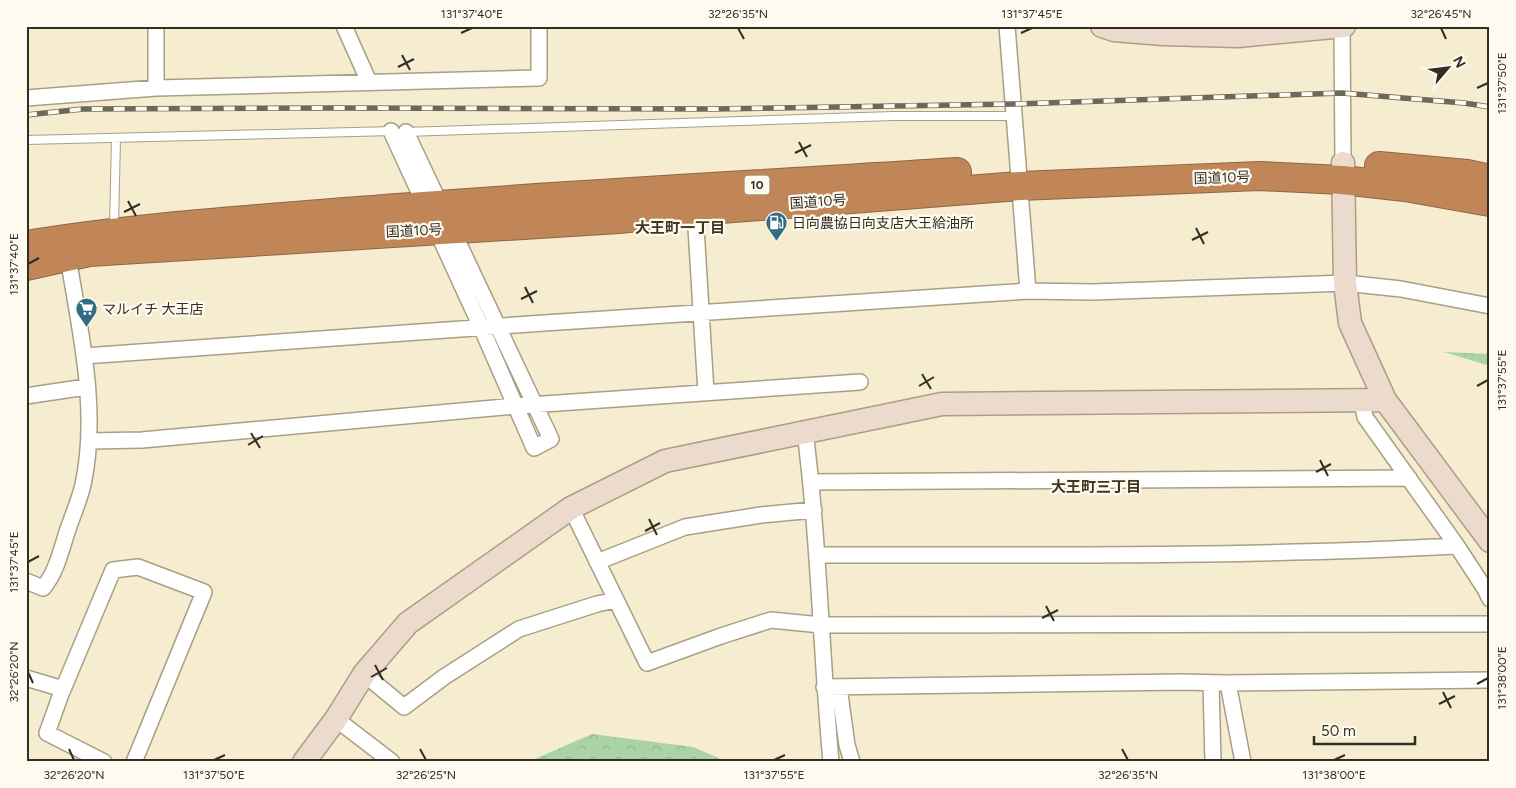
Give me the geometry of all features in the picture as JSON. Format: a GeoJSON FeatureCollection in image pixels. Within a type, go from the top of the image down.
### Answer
{"type":"FeatureCollection","features":[{"type":"Feature","properties":{"kind":"highway","name":"国道10号"},"geometry":{"type":"LineString","coordinates":[[1342,171],[1405,187],[1490,202]]}},
{"type":"Feature","properties":{"kind":"highway","name":"国道10号"},"geometry":{"type":"LineString","coordinates":[[26,245],[114,232],[438,217],[1020,178],[1342,171],[1467,174],[1490,179]]}},
{"type":"Feature","properties":{"kind":"highway","name":"国道10号"},"geometry":{"type":"LineString","coordinates":[[26,266],[89,252],[438,217],[618,219],[1020,178]]}},
{"type":"Feature","properties":{"kind":"street"},"geometry":{"type":"LineString","coordinates":[[156,26],[156,88]]}},
{"type":"Feature","properties":{"kind":"street"},"geometry":{"type":"LineString","coordinates":[[344,26],[369,82]]}},
{"type":"Feature","properties":{"kind":"street"},"geometry":{"type":"LineString","coordinates":[[26,98],[156,88],[539,78],[538,26]]}},
{"type":"Feature","properties":{"kind":"street"},"geometry":{"type":"LineString","coordinates":[[1007,26],[1028,291]]}},
{"type":"Feature","properties":{"kind":"street"},"geometry":{"type":"LineString","coordinates":[[1102,26],[1114,30],[1163,34],[1238,36],[1342,26],[1342,171],[1345,283],[1350,323],[1375,400],[1490,542]]}},
{"type":"Feature","properties":{"kind":"street"},"geometry":{"type":"LineString","coordinates":[[398,131],[438,217],[481,327],[534,448],[551,439],[498,326],[438,217]]}},
{"type":"Feature","properties":{"kind":"street"},"geometry":{"type":"LineString","coordinates":[[695,211],[706,392]]}},
{"type":"Feature","properties":{"kind":"street"},"geometry":{"type":"LineString","coordinates":[[26,581],[43,588],[50,581],[83,485],[89,442],[84,356],[68,257]]}},
{"type":"Feature","properties":{"kind":"street"},"geometry":{"type":"LineString","coordinates":[[84,356],[481,327],[1028,291],[1093,292],[1345,283],[1401,289],[1490,306]]}},
{"type":"Feature","properties":{"kind":"street"},"geometry":{"type":"LineString","coordinates":[[89,442],[142,440],[534,404],[860,382]]}},
{"type":"Feature","properties":{"kind":"street"},"geometry":{"type":"LineString","coordinates":[[26,396],[86,387]]}},
{"type":"Feature","properties":{"kind":"street"},"geometry":{"type":"LineString","coordinates":[[304,762],[336,719],[364,674],[408,623],[571,508],[665,461],[942,404],[1375,400]]}},
{"type":"Feature","properties":{"kind":"street"},"geometry":{"type":"LineString","coordinates":[[1375,400],[1363,407],[1365,417],[1457,546],[1490,599]]}},
{"type":"Feature","properties":{"kind":"street"},"geometry":{"type":"LineString","coordinates":[[805,432],[812,482],[821,625],[832,687],[852,762]]}},
{"type":"Feature","properties":{"kind":"street"},"geometry":{"type":"LineString","coordinates":[[812,482],[1409,478]]}},
{"type":"Feature","properties":{"kind":"street"},"geometry":{"type":"LineString","coordinates":[[571,508],[647,664],[721,636],[771,620],[821,625],[1490,624]]}},
{"type":"Feature","properties":{"kind":"street"},"geometry":{"type":"LineString","coordinates":[[597,562],[685,527],[814,510]]}},
{"type":"Feature","properties":{"kind":"street"},"geometry":{"type":"LineString","coordinates":[[817,555],[1362,552],[1457,546]]}},
{"type":"Feature","properties":{"kind":"street"},"geometry":{"type":"LineString","coordinates":[[104,762],[47,733],[63,689],[113,570],[138,567],[204,592],[134,762]]}},
{"type":"Feature","properties":{"kind":"street"},"geometry":{"type":"LineString","coordinates":[[364,674],[404,707],[444,677],[519,629],[597,604],[616,600]]}},
{"type":"Feature","properties":{"kind":"street"},"geometry":{"type":"LineString","coordinates":[[26,678],[63,689]]}},
{"type":"Feature","properties":{"kind":"street"},"geometry":{"type":"LineString","coordinates":[[832,687],[1490,680]]}},
{"type":"Feature","properties":{"kind":"street"},"geometry":{"type":"LineString","coordinates":[[1211,683],[1213,762]]}},
{"type":"Feature","properties":{"kind":"street"},"geometry":{"type":"LineString","coordinates":[[1228,683],[1242,762]]}},
{"type":"Feature","properties":{"kind":"street"},"geometry":{"type":"LineString","coordinates":[[831,762],[832,687]]}},
{"type":"Feature","properties":{"kind":"street"},"geometry":{"type":"LineString","coordinates":[[336,719],[392,762]]}},
{"type":"Feature","properties":{"kind":"lane"},"geometry":{"type":"LineString","coordinates":[[26,140],[894,116],[1014,116]]}},
{"type":"Feature","properties":{"kind":"lane"},"geometry":{"type":"LineString","coordinates":[[114,232],[116,138]]}},
{"type":"Feature","properties":{"kind":"green space"},"geometry":{"type":"Polygon","coordinates":[[[1444,352],[1490,354],[1490,366],[1444,352]]]}},
{"type":"Feature","properties":{"kind":"green space"},"geometry":{"type":"Polygon","coordinates":[[[592,734],[693,747],[728,762],[528,762],[592,734]]]}},
{"type":"Feature","properties":{"kind":"railway"},"geometry":{"type":"LineString","coordinates":[[26,115],[83,109],[713,109],[1013,104],[1342,93],[1464,103],[1490,107]]}},
{"type":"Feature","properties":{"kind":"place","name":"日向農協日向支店大王給油所"},"geometry":{"type":"Point","coordinates":[776,242]}},
{"type":"Feature","properties":{"kind":"place","name":"マルイチ 大王店"},"geometry":{"type":"Point","coordinates":[86,328]}},
{"type":"Feature","properties":{"kind":"district","name":"大王町一丁目"},"geometry":{"type":"Point","coordinates":[680,228]}},
{"type":"Feature","properties":{"kind":"district","name":"大王町三丁目"},"geometry":{"type":"Point","coordinates":[1096,487]}}]}
